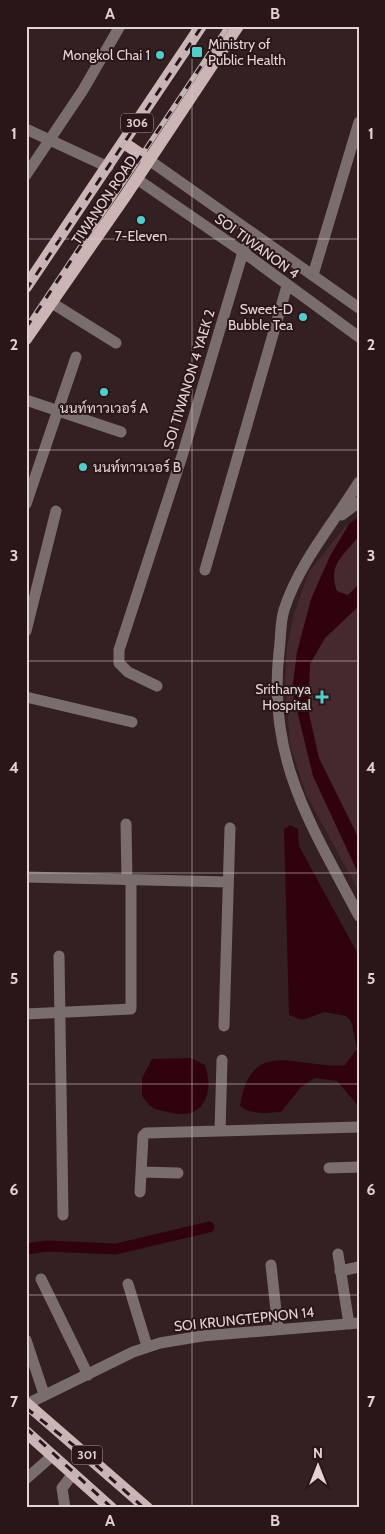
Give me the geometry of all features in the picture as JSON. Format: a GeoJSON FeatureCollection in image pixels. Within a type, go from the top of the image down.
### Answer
{"type":"FeatureCollection","features":[{"type":"Feature","properties":{"kind":"main road","name":"TIWANON ROAD"},"geometry":{"type":"LineString","coordinates":[[26,287],[201,26]]}},
{"type":"Feature","properties":{"kind":"main road","name":"TIWANON ROAD"},"geometry":{"type":"LineString","coordinates":[[26,339],[137,179],[238,26]]}},
{"type":"Feature","properties":{"kind":"main road"},"geometry":{"type":"LineString","coordinates":[[124,143],[149,160]]}},
{"type":"Feature","properties":{"kind":"main road","name":"301"},"geometry":{"type":"LineString","coordinates":[[27,1404],[147,1508]]}},
{"type":"Feature","properties":{"kind":"main road","name":"301"},"geometry":{"type":"LineString","coordinates":[[26,1432],[111,1508]]}},
{"type":"Feature","properties":{"kind":"street"},"geometry":{"type":"LineString","coordinates":[[26,175],[82,90],[120,26]]}},
{"type":"Feature","properties":{"kind":"street"},"geometry":{"type":"LineString","coordinates":[[313,275],[359,122]]}},
{"type":"Feature","properties":{"kind":"street"},"geometry":{"type":"LineString","coordinates":[[26,129],[108,167]]}},
{"type":"Feature","properties":{"kind":"street","name":"SOI TIWANON 4"},"geometry":{"type":"LineString","coordinates":[[149,160],[359,308]]}},
{"type":"Feature","properties":{"kind":"street","name":"SOI TIWANON 4"},"geometry":{"type":"LineString","coordinates":[[137,179],[243,252],[359,337]]}},
{"type":"Feature","properties":{"kind":"street","name":"SOI TIWANON 4 YAEK 2"},"geometry":{"type":"LineString","coordinates":[[157,686],[128,672],[119,663],[119,650],[183,453],[243,252],[255,235]]}},
{"type":"Feature","properties":{"kind":"street"},"geometry":{"type":"LineString","coordinates":[[205,570],[287,286]]}},
{"type":"Feature","properties":{"kind":"street"},"geometry":{"type":"LineString","coordinates":[[52,303],[116,343]]}},
{"type":"Feature","properties":{"kind":"street"},"geometry":{"type":"LineString","coordinates":[[26,504],[76,356]]}},
{"type":"Feature","properties":{"kind":"street"},"geometry":{"type":"LineString","coordinates":[[26,400],[121,432]]}},
{"type":"Feature","properties":{"kind":"street"},"geometry":{"type":"LineString","coordinates":[[359,482],[320,539],[299,575],[284,611],[276,685],[284,755],[300,802],[359,916]]}},
{"type":"Feature","properties":{"kind":"street"},"geometry":{"type":"LineString","coordinates":[[334,521],[359,502]]}},
{"type":"Feature","properties":{"kind":"street"},"geometry":{"type":"LineString","coordinates":[[26,631],[56,511]]}},
{"type":"Feature","properties":{"kind":"street"},"geometry":{"type":"LineString","coordinates":[[26,697],[132,722]]}},
{"type":"Feature","properties":{"kind":"street"},"geometry":{"type":"LineString","coordinates":[[26,1014],[131,1009],[126,824]]}},
{"type":"Feature","properties":{"kind":"street"},"geometry":{"type":"LineString","coordinates":[[224,1026],[230,828]]}},
{"type":"Feature","properties":{"kind":"street"},"geometry":{"type":"LineString","coordinates":[[26,878],[228,882]]}},
{"type":"Feature","properties":{"kind":"street"},"geometry":{"type":"LineString","coordinates":[[60,956],[63,1216]]}},
{"type":"Feature","properties":{"kind":"street"},"geometry":{"type":"LineString","coordinates":[[220,1131],[222,1060]]}},
{"type":"Feature","properties":{"kind":"street"},"geometry":{"type":"LineString","coordinates":[[140,1192],[143,1172],[144,1136],[146,1133],[358,1126],[359,1139]]}},
{"type":"Feature","properties":{"kind":"street"},"geometry":{"type":"LineString","coordinates":[[328,1168],[359,1167]]}},
{"type":"Feature","properties":{"kind":"street"},"geometry":{"type":"LineString","coordinates":[[143,1172],[178,1173]]}},
{"type":"Feature","properties":{"kind":"street"},"geometry":{"type":"LineString","coordinates":[[338,1254],[340,1272],[354,1324]]}},
{"type":"Feature","properties":{"kind":"street"},"geometry":{"type":"LineString","coordinates":[[271,1265],[278,1329]]}},
{"type":"Feature","properties":{"kind":"street"},"geometry":{"type":"LineString","coordinates":[[340,1272],[359,1267]]}},
{"type":"Feature","properties":{"kind":"street"},"geometry":{"type":"LineString","coordinates":[[41,1279],[88,1375]]}},
{"type":"Feature","properties":{"kind":"street"},"geometry":{"type":"LineString","coordinates":[[128,1284],[147,1346]]}},
{"type":"Feature","properties":{"kind":"street","name":"SOI KRUNGTEPNON 14"},"geometry":{"type":"LineString","coordinates":[[27,1404],[44,1394],[147,1346],[202,1336],[354,1324]]}},
{"type":"Feature","properties":{"kind":"street"},"geometry":{"type":"LineString","coordinates":[[26,1340],[44,1394]]}},
{"type":"Feature","properties":{"kind":"street"},"geometry":{"type":"LineString","coordinates":[[26,1480],[52,1456]]}},
{"type":"Feature","properties":{"kind":"street"},"geometry":{"type":"LineString","coordinates":[[65,1508],[62,1488],[73,1474]]}},
{"type":"Feature","properties":{"kind":"shaded area","name":"Srithanya Hospital"},"geometry":{"type":"Polygon","coordinates":[[[359,517],[359,892],[306,794],[290,744],[285,680],[287,647],[294,614],[309,572],[345,527],[359,517]]]}},
{"type":"Feature","properties":{"kind":"shaded area"},"geometry":{"type":"Polygon","coordinates":[[[359,517],[359,536],[339,561],[334,574],[334,582],[337,591],[348,595],[358,585],[359,569],[359,606],[325,638],[310,664],[308,709],[319,758],[359,839],[359,875],[313,776],[292,690],[297,652],[311,599],[330,556],[349,524],[359,517]]]}},
{"type":"Feature","properties":{"kind":"shaded area"},"geometry":{"type":"Polygon","coordinates":[[[290,825],[298,829],[299,846],[359,956],[359,1107],[337,1081],[315,1078],[301,1087],[281,1112],[254,1112],[240,1106],[246,1084],[254,1070],[266,1063],[279,1060],[345,1065],[357,1049],[351,1021],[346,1016],[325,1012],[302,1020],[289,1015],[284,829],[290,825]]]}},
{"type":"Feature","properties":{"kind":"shaded area"},"geometry":{"type":"Polygon","coordinates":[[[191,1058],[205,1065],[208,1076],[207,1095],[203,1103],[198,1109],[190,1113],[180,1114],[153,1108],[142,1096],[142,1078],[152,1059],[191,1058]]]}},
{"type":"Feature","properties":{"kind":"waterway"},"geometry":{"type":"LineString","coordinates":[[26,1249],[47,1246],[116,1249],[209,1227]]}},
{"type":"Feature","properties":{"kind":"railway"},"geometry":{"type":"LineString","coordinates":[[26,290],[202,26]]}},
{"type":"Feature","properties":{"kind":"railway"},"geometry":{"type":"LineString","coordinates":[[26,328],[228,26]]}},
{"type":"Feature","properties":{"kind":"railway"},"geometry":{"type":"LineString","coordinates":[[26,1408],[77,1448],[144,1508]]}},
{"type":"Feature","properties":{"kind":"railway"},"geometry":{"type":"LineString","coordinates":[[26,1428],[112,1508]]}},
{"type":"Feature","properties":{"kind":"place","name":"Ministry of Public Health"},"geometry":{"type":"Point","coordinates":[197,52]}},
{"type":"Feature","properties":{"kind":"place","name":"Mongkol Chai 1"},"geometry":{"type":"Point","coordinates":[160,55]}},
{"type":"Feature","properties":{"kind":"place","name":"7-Eleven"},"geometry":{"type":"Point","coordinates":[141,220]}},
{"type":"Feature","properties":{"kind":"place","name":"Sweet-D Bubble Tea"},"geometry":{"type":"Point","coordinates":[303,317]}},
{"type":"Feature","properties":{"kind":"place","name":"นนท์ทาวเวอร์ A"},"geometry":{"type":"Point","coordinates":[104,392]}},
{"type":"Feature","properties":{"kind":"place","name":"นนท์ทาวเวอร์ B"},"geometry":{"type":"Point","coordinates":[83,467]}},
{"type":"Feature","properties":{"kind":"place","name":"Srithanya Hospital"},"geometry":{"type":"Point","coordinates":[322,697]}}]}
